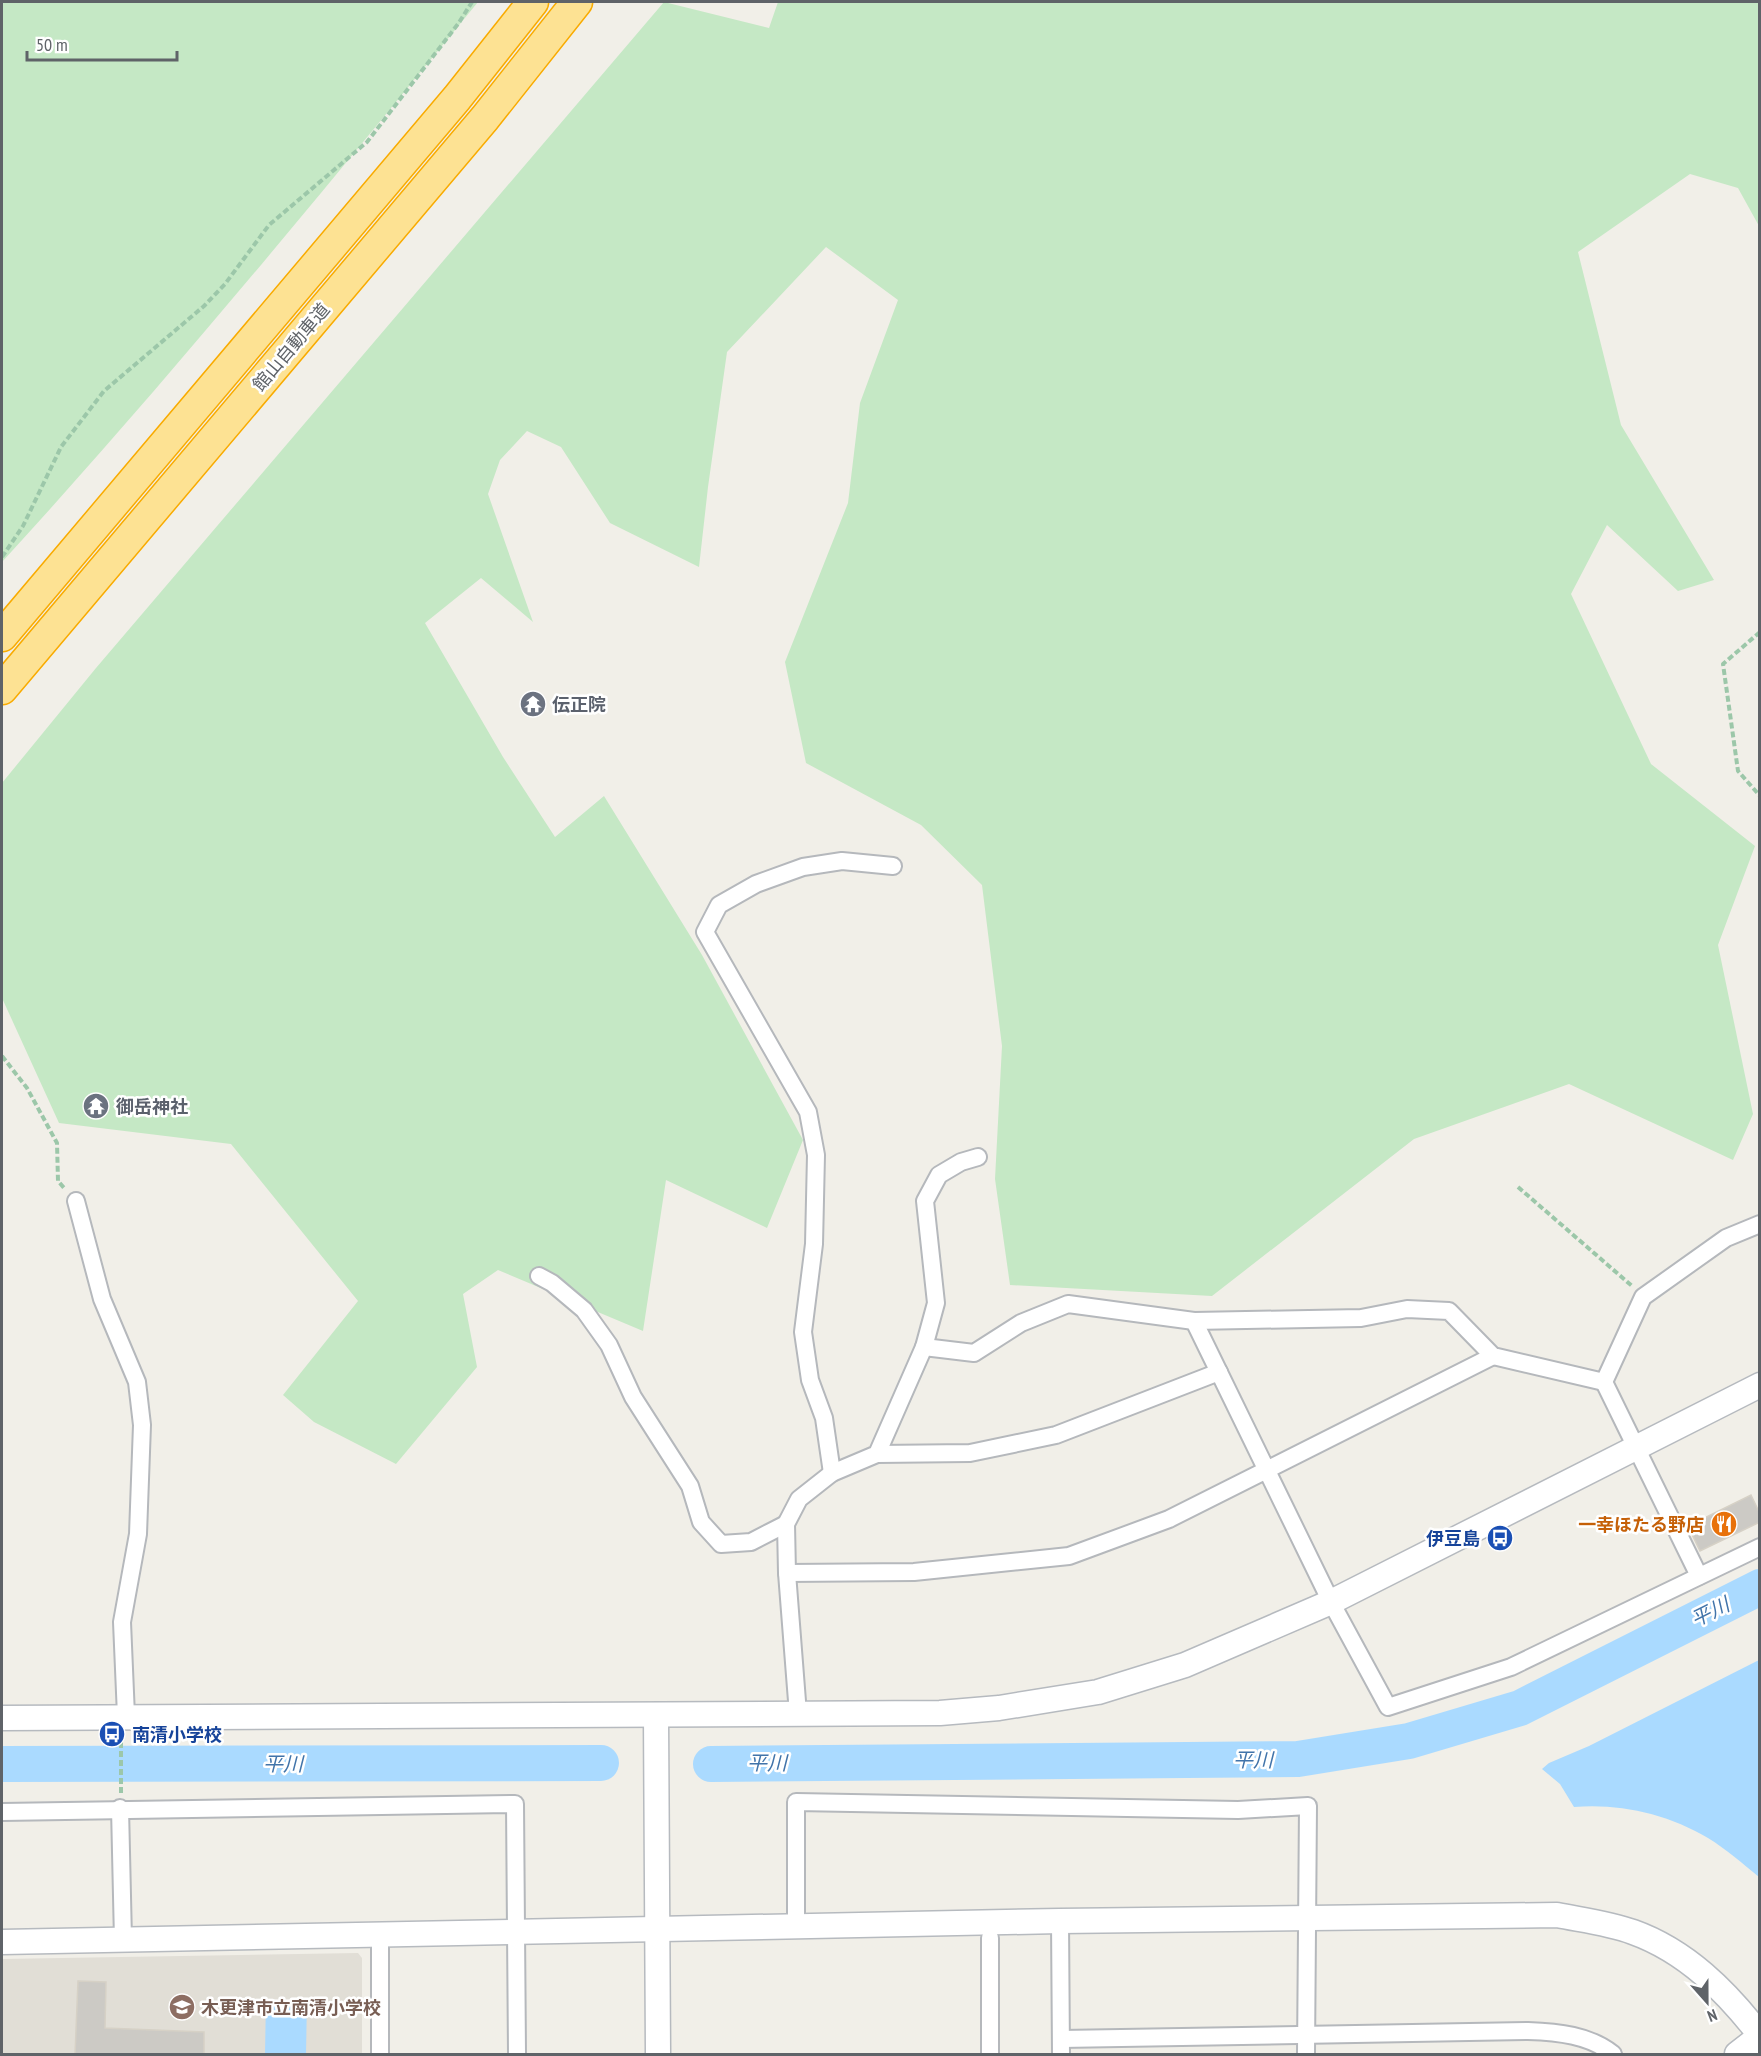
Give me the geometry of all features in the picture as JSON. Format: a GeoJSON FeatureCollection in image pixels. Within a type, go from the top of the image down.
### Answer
{"type":"FeatureCollection","features":[{"type":"Feature","properties":{"kind":"highway","name":"館山自動車道"},"geometry":{"type":"LineString","coordinates":[[2,636],[458,98],[533,2]]}},
{"type":"Feature","properties":{"kind":"highway","name":"館山自動車道"},"geometry":{"type":"LineString","coordinates":[[2,689],[485,118],[577,2]]}},
{"type":"Feature","properties":{"kind":"street"},"geometry":{"type":"LineString","coordinates":[[832,1473],[824,1418],[810,1380],[803,1332],[814,1244],[816,1155],[808,1112],[705,932],[719,905],[756,884],[802,867],[842,861],[893,866]]}},
{"type":"Feature","properties":{"kind":"street"},"geometry":{"type":"LineString","coordinates":[[877,1454],[924,1347],[936,1304],[925,1201],[939,1175],[961,1161],[978,1157]]}},
{"type":"Feature","properties":{"kind":"street"},"geometry":{"type":"LineString","coordinates":[[76,1201],[102,1299],[137,1382],[142,1425],[138,1534],[122,1622],[126,1716]]}},
{"type":"Feature","properties":{"kind":"street"},"geometry":{"type":"LineString","coordinates":[[1604,1382],[1643,1297],[1726,1238],[1760,1224]]}},
{"type":"Feature","properties":{"kind":"street"},"geometry":{"type":"LineString","coordinates":[[539,1276],[552,1283],[584,1310],[609,1345],[633,1397],[690,1486],[701,1522],[721,1544],[751,1542],[786,1524]]}},
{"type":"Feature","properties":{"kind":"street"},"geometry":{"type":"LineString","coordinates":[[924,1347],[974,1353],[1021,1323],[1068,1304],[1194,1321],[1361,1318],[1407,1309],[1449,1311],[1493,1356],[1604,1382]]}},
{"type":"Feature","properties":{"kind":"street"},"geometry":{"type":"LineString","coordinates":[[1194,1321],[1331,1602],[1388,1707],[1511,1667],[1760,1547]]}},
{"type":"Feature","properties":{"kind":"street"},"geometry":{"type":"LineString","coordinates":[[787,1573],[925,1571],[1069,1556],[1169,1520],[1493,1356]]}},
{"type":"Feature","properties":{"kind":"street"},"geometry":{"type":"LineString","coordinates":[[798,1714],[787,1573],[786,1524],[799,1499],[832,1473],[877,1454],[970,1453],[1056,1435],[1219,1372]]}},
{"type":"Feature","properties":{"kind":"street"},"geometry":{"type":"LineString","coordinates":[[1604,1382],[1699,1576]]}},
{"type":"Feature","properties":{"kind":"street"},"geometry":{"type":"LineString","coordinates":[[2,1718],[656,1716],[970,1712],[1098,1692],[1185,1665],[1331,1602],[1760,1385]]}},
{"type":"Feature","properties":{"kind":"street"},"geometry":{"type":"LineString","coordinates":[[656,1716],[658,2055]]}},
{"type":"Feature","properties":{"kind":"street"},"geometry":{"type":"LineString","coordinates":[[121,1802],[123,1940]]}},
{"type":"Feature","properties":{"kind":"street"},"geometry":{"type":"LineString","coordinates":[[2,1812],[121,1802],[345,1809],[515,1804],[517,2055]]}},
{"type":"Feature","properties":{"kind":"street"},"geometry":{"type":"LineString","coordinates":[[796,1926],[796,1802],[1238,1810],[1308,1806],[1306,2055]]}},
{"type":"Feature","properties":{"kind":"street"},"geometry":{"type":"LineString","coordinates":[[2,1942],[1060,1921],[1557,1915],[1599,1922],[1634,1932],[1692,1964],[1725,1992],[1760,2036],[1737,2055]]}},
{"type":"Feature","properties":{"kind":"street"},"geometry":{"type":"LineString","coordinates":[[1060,1921],[1061,2047],[1306,2035],[1553,2032],[1582,2038],[1613,2055]]}},
{"type":"Feature","properties":{"kind":"street"},"geometry":{"type":"LineString","coordinates":[[380,1935],[380,2055]]}},
{"type":"Feature","properties":{"kind":"street"},"geometry":{"type":"LineString","coordinates":[[990,1938],[990,2055]]}},
{"type":"Feature","properties":{"kind":"path"},"geometry":{"type":"LineString","coordinates":[[2,557],[23,526],[61,447],[104,391],[204,306],[225,284],[269,225],[367,141],[458,24],[472,2]]}},
{"type":"Feature","properties":{"kind":"path"},"geometry":{"type":"LineString","coordinates":[[1760,632],[1723,664],[1738,771],[1760,796]]}},
{"type":"Feature","properties":{"kind":"path"},"geometry":{"type":"LineString","coordinates":[[2,1056],[27,1088],[57,1143],[58,1182],[76,1201]]}},
{"type":"Feature","properties":{"kind":"path"},"geometry":{"type":"LineString","coordinates":[[1518,1187],[1643,1297]]}},
{"type":"Feature","properties":{"kind":"path"},"geometry":{"type":"LineString","coordinates":[[121,1739],[121,1802]]}},
{"type":"Feature","properties":{"kind":"shaded area","name":"木更津市立南清小学校"},"geometry":{"type":"Polygon","coordinates":[[[358,1953],[362,1958],[362,2054],[2,2054],[2,1959],[358,1953]]]}},
{"type":"Feature","properties":{"kind":"green space"},"geometry":{"type":"Polygon","coordinates":[[[2,2],[478,2],[185,355],[2,562],[2,2]]]}},
{"type":"Feature","properties":{"kind":"green space"},"geometry":{"type":"Polygon","coordinates":[[[664,2],[769,28],[778,2],[1759,2],[1759,226],[1738,188],[1690,174],[1578,252],[1621,425],[1714,580],[1678,591],[1607,525],[1571,594],[1651,764],[1755,846],[1718,945],[1753,1114],[1733,1160],[1569,1084],[1414,1139],[1212,1296],[1010,1285],[995,1179],[1002,1046],[982,885],[921,825],[806,763],[785,662],[848,503],[860,403],[898,300],[826,247],[727,352],[699,567],[610,523],[561,447],[527,431],[500,460],[488,494],[533,622],[481,578],[425,623],[503,757],[555,837],[604,796],[702,955],[803,1140],[767,1228],[666,1180],[643,1331],[498,1270],[463,1294],[477,1367],[396,1464],[314,1422],[283,1395],[358,1301],[231,1144],[59,1123],[2,998],[2,783],[96,668],[664,2]]]}},
{"type":"Feature","properties":{"kind":"water"},"geometry":{"type":"Polygon","coordinates":[[[1759,1660],[1759,1877],[1715,1842],[1677,1822],[1626,1809],[1574,1807],[1560,1784],[1542,1769],[1549,1763],[1589,1746],[1759,1660]]]}},
{"type":"Feature","properties":{"kind":"water"},"geometry":{"type":"Polygon","coordinates":[[[266,2000],[307,2000],[306,2054],[265,2054],[266,2000]]]}},
{"type":"Feature","properties":{"kind":"building","name":"一幸ほたる野店"},"geometry":{"type":"Polygon","coordinates":[[[1751,1495],[1760,1514],[1760,1522],[1700,1551],[1688,1526],[1751,1495]]]}},
{"type":"Feature","properties":{"kind":"building"},"geometry":{"type":"Polygon","coordinates":[[[78,1981],[106,1982],[105,2028],[204,2032],[204,2055],[75,2055],[78,1981]]]}},
{"type":"Feature","properties":{"kind":"waterway","name":"平川"},"geometry":{"type":"LineString","coordinates":[[711,1764],[1298,1759],[1409,1741],[1520,1708],[1760,1587]]}},
{"type":"Feature","properties":{"kind":"waterway","name":"平川"},"geometry":{"type":"LineString","coordinates":[[2,1764],[601,1763]]}},
{"type":"Feature","properties":{"kind":"place","name":"伝正院"},"geometry":{"type":"Point","coordinates":[533,704]}},
{"type":"Feature","properties":{"kind":"place","name":"御岳神社"},"geometry":{"type":"Point","coordinates":[96,1106]}},
{"type":"Feature","properties":{"kind":"place","name":"一幸ほたる野店"},"geometry":{"type":"Point","coordinates":[1724,1524]}},
{"type":"Feature","properties":{"kind":"place","name":"伊豆島"},"geometry":{"type":"Point","coordinates":[1500,1538]}},
{"type":"Feature","properties":{"kind":"place","name":"南清小学校"},"geometry":{"type":"Point","coordinates":[112,1734]}},
{"type":"Feature","properties":{"kind":"place","name":"木更津市立南清小学校"},"geometry":{"type":"Point","coordinates":[182,2007]}}]}
